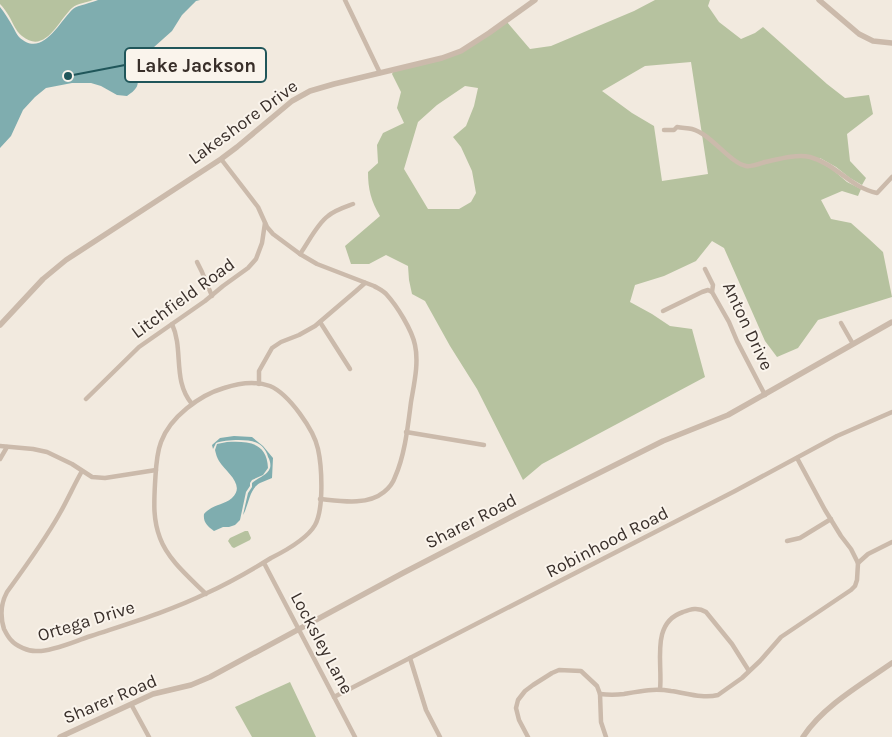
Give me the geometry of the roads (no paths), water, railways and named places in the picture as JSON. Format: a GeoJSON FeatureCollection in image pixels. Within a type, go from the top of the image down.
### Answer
{"type":"FeatureCollection","features":[{"type":"Feature","properties":{"kind":"street"},"geometry":{"type":"LineString","coordinates":[[344,0],[380,73]]}},
{"type":"Feature","properties":{"kind":"street","name":"Lakeshore Drive"},"geometry":{"type":"LineString","coordinates":[[0,325],[43,279],[66,260],[221,159],[300,96],[318,88],[442,58],[461,51],[535,0]]}},
{"type":"Feature","properties":{"kind":"street"},"geometry":{"type":"LineString","coordinates":[[819,0],[859,34],[873,41],[892,43]]}},
{"type":"Feature","properties":{"kind":"street"},"geometry":{"type":"LineString","coordinates":[[664,130],[674,130],[677,128],[694,129],[707,136],[736,161],[746,166],[776,159],[802,156],[811,158],[827,164],[856,185],[872,192],[877,193],[892,177]]}},
{"type":"Feature","properties":{"kind":"street"},"geometry":{"type":"LineString","coordinates":[[221,159],[258,206],[270,231],[300,254],[317,264],[365,282],[386,294],[407,324],[414,340],[416,368],[401,460],[395,477],[382,494],[360,501],[320,499]]}},
{"type":"Feature","properties":{"kind":"street"},"geometry":{"type":"LineString","coordinates":[[300,254],[323,220],[332,212],[353,204]]}},
{"type":"Feature","properties":{"kind":"street","name":"Litchfield Road"},"geometry":{"type":"LineString","coordinates":[[86,399],[139,347],[212,296],[255,262],[262,243],[265,223]]}},
{"type":"Feature","properties":{"kind":"street"},"geometry":{"type":"LineString","coordinates":[[197,262],[212,296]]}},
{"type":"Feature","properties":{"kind":"street","name":"Anton Drive"},"geometry":{"type":"LineString","coordinates":[[705,269],[713,285],[712,292],[765,395]]}},
{"type":"Feature","properties":{"kind":"street"},"geometry":{"type":"LineString","coordinates":[[206,594],[176,564],[160,540],[156,527],[154,509],[156,458],[162,439],[178,417],[204,396],[221,388],[238,384],[258,384],[259,371],[272,348],[309,330],[365,282]]}},
{"type":"Feature","properties":{"kind":"street"},"geometry":{"type":"LineString","coordinates":[[662,311],[702,292],[708,290],[712,292]]}},
{"type":"Feature","properties":{"kind":"street"},"geometry":{"type":"LineString","coordinates":[[320,322],[350,369]]}},
{"type":"Feature","properties":{"kind":"street","name":"Sharer Road"},"geometry":{"type":"LineString","coordinates":[[60,737],[163,691],[191,685],[210,677],[402,573],[656,444],[728,415],[892,322]]}},
{"type":"Feature","properties":{"kind":"street"},"geometry":{"type":"LineString","coordinates":[[841,323],[854,344]]}},
{"type":"Feature","properties":{"kind":"street"},"geometry":{"type":"LineString","coordinates":[[172,324],[177,339],[181,381],[185,394],[192,404]]}},
{"type":"Feature","properties":{"kind":"street","name":"Ortega Drive"},"geometry":{"type":"LineString","coordinates":[[82,471],[51,528],[4,598],[2,621],[6,633],[12,641],[33,651],[46,650],[169,610],[206,594],[280,553],[309,533],[317,520],[320,499],[321,462],[318,446],[314,436],[296,409],[282,393],[272,387],[258,384]]}},
{"type":"Feature","properties":{"kind":"street","name":"Robinhood Road"},"geometry":{"type":"LineString","coordinates":[[334,697],[735,492],[837,436],[892,412]]}},
{"type":"Feature","properties":{"kind":"street"},"geometry":{"type":"LineString","coordinates":[[406,432],[484,446]]}},
{"type":"Feature","properties":{"kind":"street"},"geometry":{"type":"LineString","coordinates":[[0,446],[33,448],[46,452],[72,464],[92,477],[98,478],[156,470]]}},
{"type":"Feature","properties":{"kind":"street"},"geometry":{"type":"LineString","coordinates":[[0,459],[7,447]]}},
{"type":"Feature","properties":{"kind":"street"},"geometry":{"type":"LineString","coordinates":[[600,694],[622,694],[660,689],[702,696],[714,696],[724,692],[760,661],[781,637],[855,586],[858,563],[825,510],[797,458]]}},
{"type":"Feature","properties":{"kind":"street"},"geometry":{"type":"LineString","coordinates":[[787,541],[800,538],[831,519]]}},
{"type":"Feature","properties":{"kind":"street"},"geometry":{"type":"LineString","coordinates":[[858,563],[868,554],[892,542]]}},
{"type":"Feature","properties":{"kind":"street","name":"Locksley Lane"},"geometry":{"type":"LineString","coordinates":[[264,562],[355,737]]}},
{"type":"Feature","properties":{"kind":"street"},"geometry":{"type":"LineString","coordinates":[[660,689],[659,648],[665,627],[671,618],[689,610],[700,609],[706,612],[724,634],[749,671]]}},
{"type":"Feature","properties":{"kind":"street"},"geometry":{"type":"LineString","coordinates":[[410,658],[426,710],[440,737]]}},
{"type":"Feature","properties":{"kind":"street"},"geometry":{"type":"LineString","coordinates":[[803,737],[821,715],[892,663]]}},
{"type":"Feature","properties":{"kind":"street"},"geometry":{"type":"LineString","coordinates":[[528,737],[519,720],[516,708],[518,700],[525,691],[559,670],[581,671],[597,686],[600,694],[602,722],[606,737]]}},
{"type":"Feature","properties":{"kind":"street"},"geometry":{"type":"LineString","coordinates":[[131,704],[149,737]]}},
{"type":"Feature","properties":{"kind":"water"},"geometry":{"type":"Polygon","coordinates":[[[98,0],[200,0],[196,1],[182,15],[172,31],[135,64],[138,82],[133,92],[127,96],[117,95],[91,83],[72,83],[46,88],[23,110],[11,136],[0,148],[0,7],[19,37],[27,43],[35,44],[49,36],[73,9],[98,0]]]}},
{"type":"Feature","properties":{"kind":"water"},"geometry":{"type":"Polygon","coordinates":[[[234,436],[252,437],[263,446],[273,458],[272,478],[256,486],[251,493],[243,515],[252,483],[267,473],[270,464],[265,449],[255,442],[244,440],[225,441],[216,443],[213,449],[212,445],[220,438],[234,436]]]}},
{"type":"Feature","properties":{"kind":"water"},"geometry":{"type":"Polygon","coordinates":[[[227,442],[249,443],[260,448],[267,459],[268,468],[263,475],[252,480],[250,483],[246,492],[240,520],[235,525],[214,531],[206,524],[204,514],[211,508],[232,498],[237,488],[236,483],[218,460],[215,450],[217,444],[227,442]]]}},
{"type":"Feature","properties":{"kind":"place","name":"Lake Jackson"},"geometry":{"type":"Point","coordinates":[68,76]}}]}
